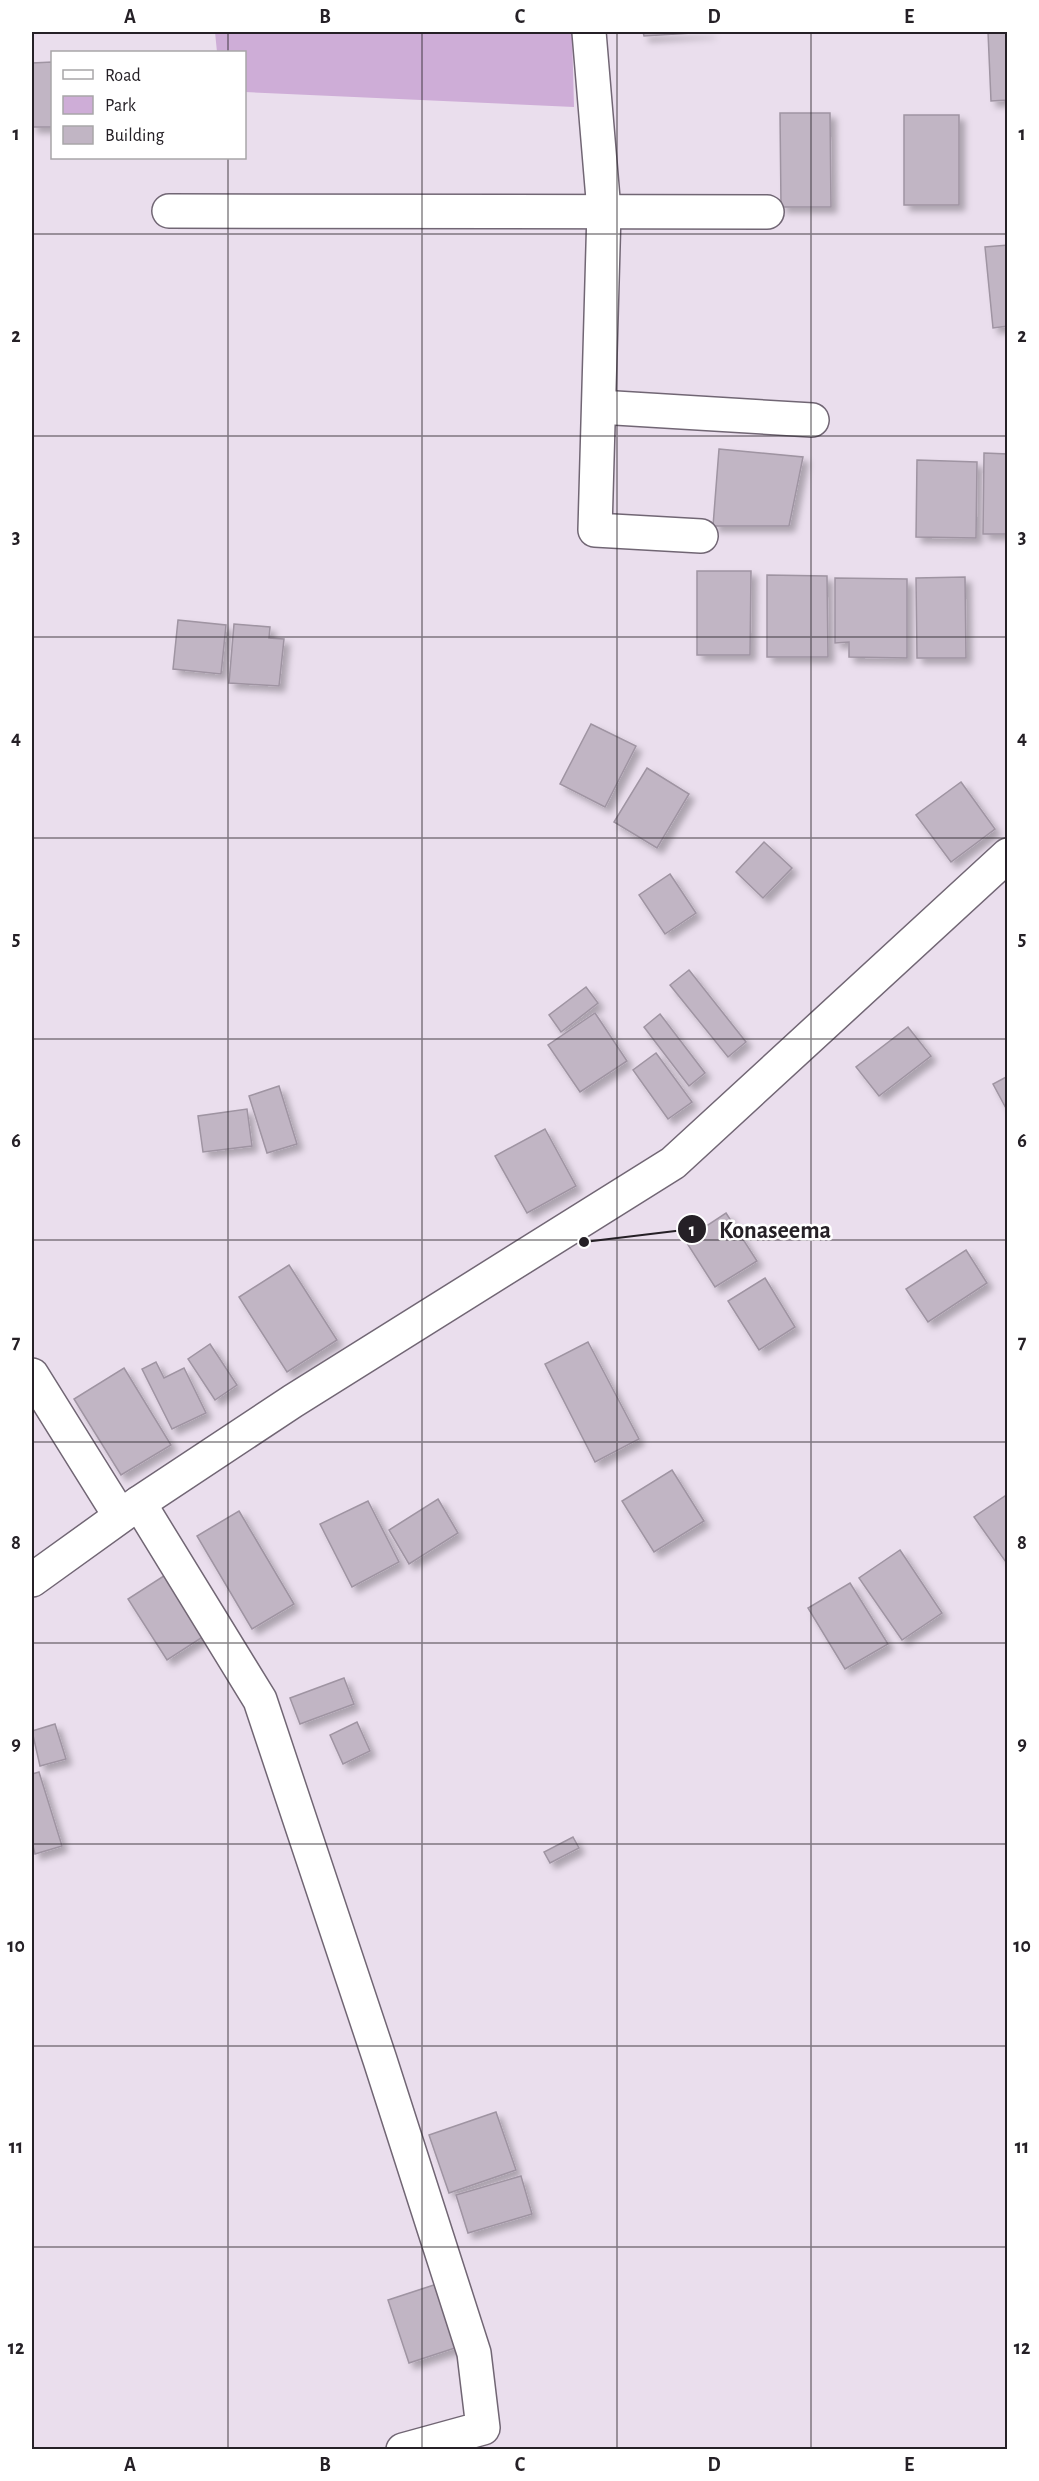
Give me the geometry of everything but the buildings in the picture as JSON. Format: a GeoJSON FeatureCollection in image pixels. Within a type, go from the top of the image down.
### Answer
{"type":"FeatureCollection","features":[{"type":"Feature","properties":{"kind":"street"},"geometry":{"type":"LineString","coordinates":[[589,32],[604,211],[595,530],[701,536]]}},
{"type":"Feature","properties":{"kind":"street"},"geometry":{"type":"LineString","coordinates":[[169,211],[767,212]]}},
{"type":"Feature","properties":{"kind":"street"},"geometry":{"type":"LineString","coordinates":[[599,407],[812,420]]}},
{"type":"Feature","properties":{"kind":"street"},"geometry":{"type":"LineString","coordinates":[[32,1580],[130,1510],[303,1394],[673,1163],[1008,855]]}},
{"type":"Feature","properties":{"kind":"street"},"geometry":{"type":"LineString","coordinates":[[32,1375],[130,1510],[260,1700],[380,2060],[474,2353],[483,2428],[403,2450]]}},
{"type":"Feature","properties":{"kind":"green space"},"geometry":{"type":"Polygon","coordinates":[[[215,32],[572,32],[574,107],[246,92],[246,51],[217,51],[215,32]]]}},
{"type":"Feature","properties":{"kind":"place","name":"Konaseema"},"geometry":{"type":"Point","coordinates":[584,1242]}}]}
